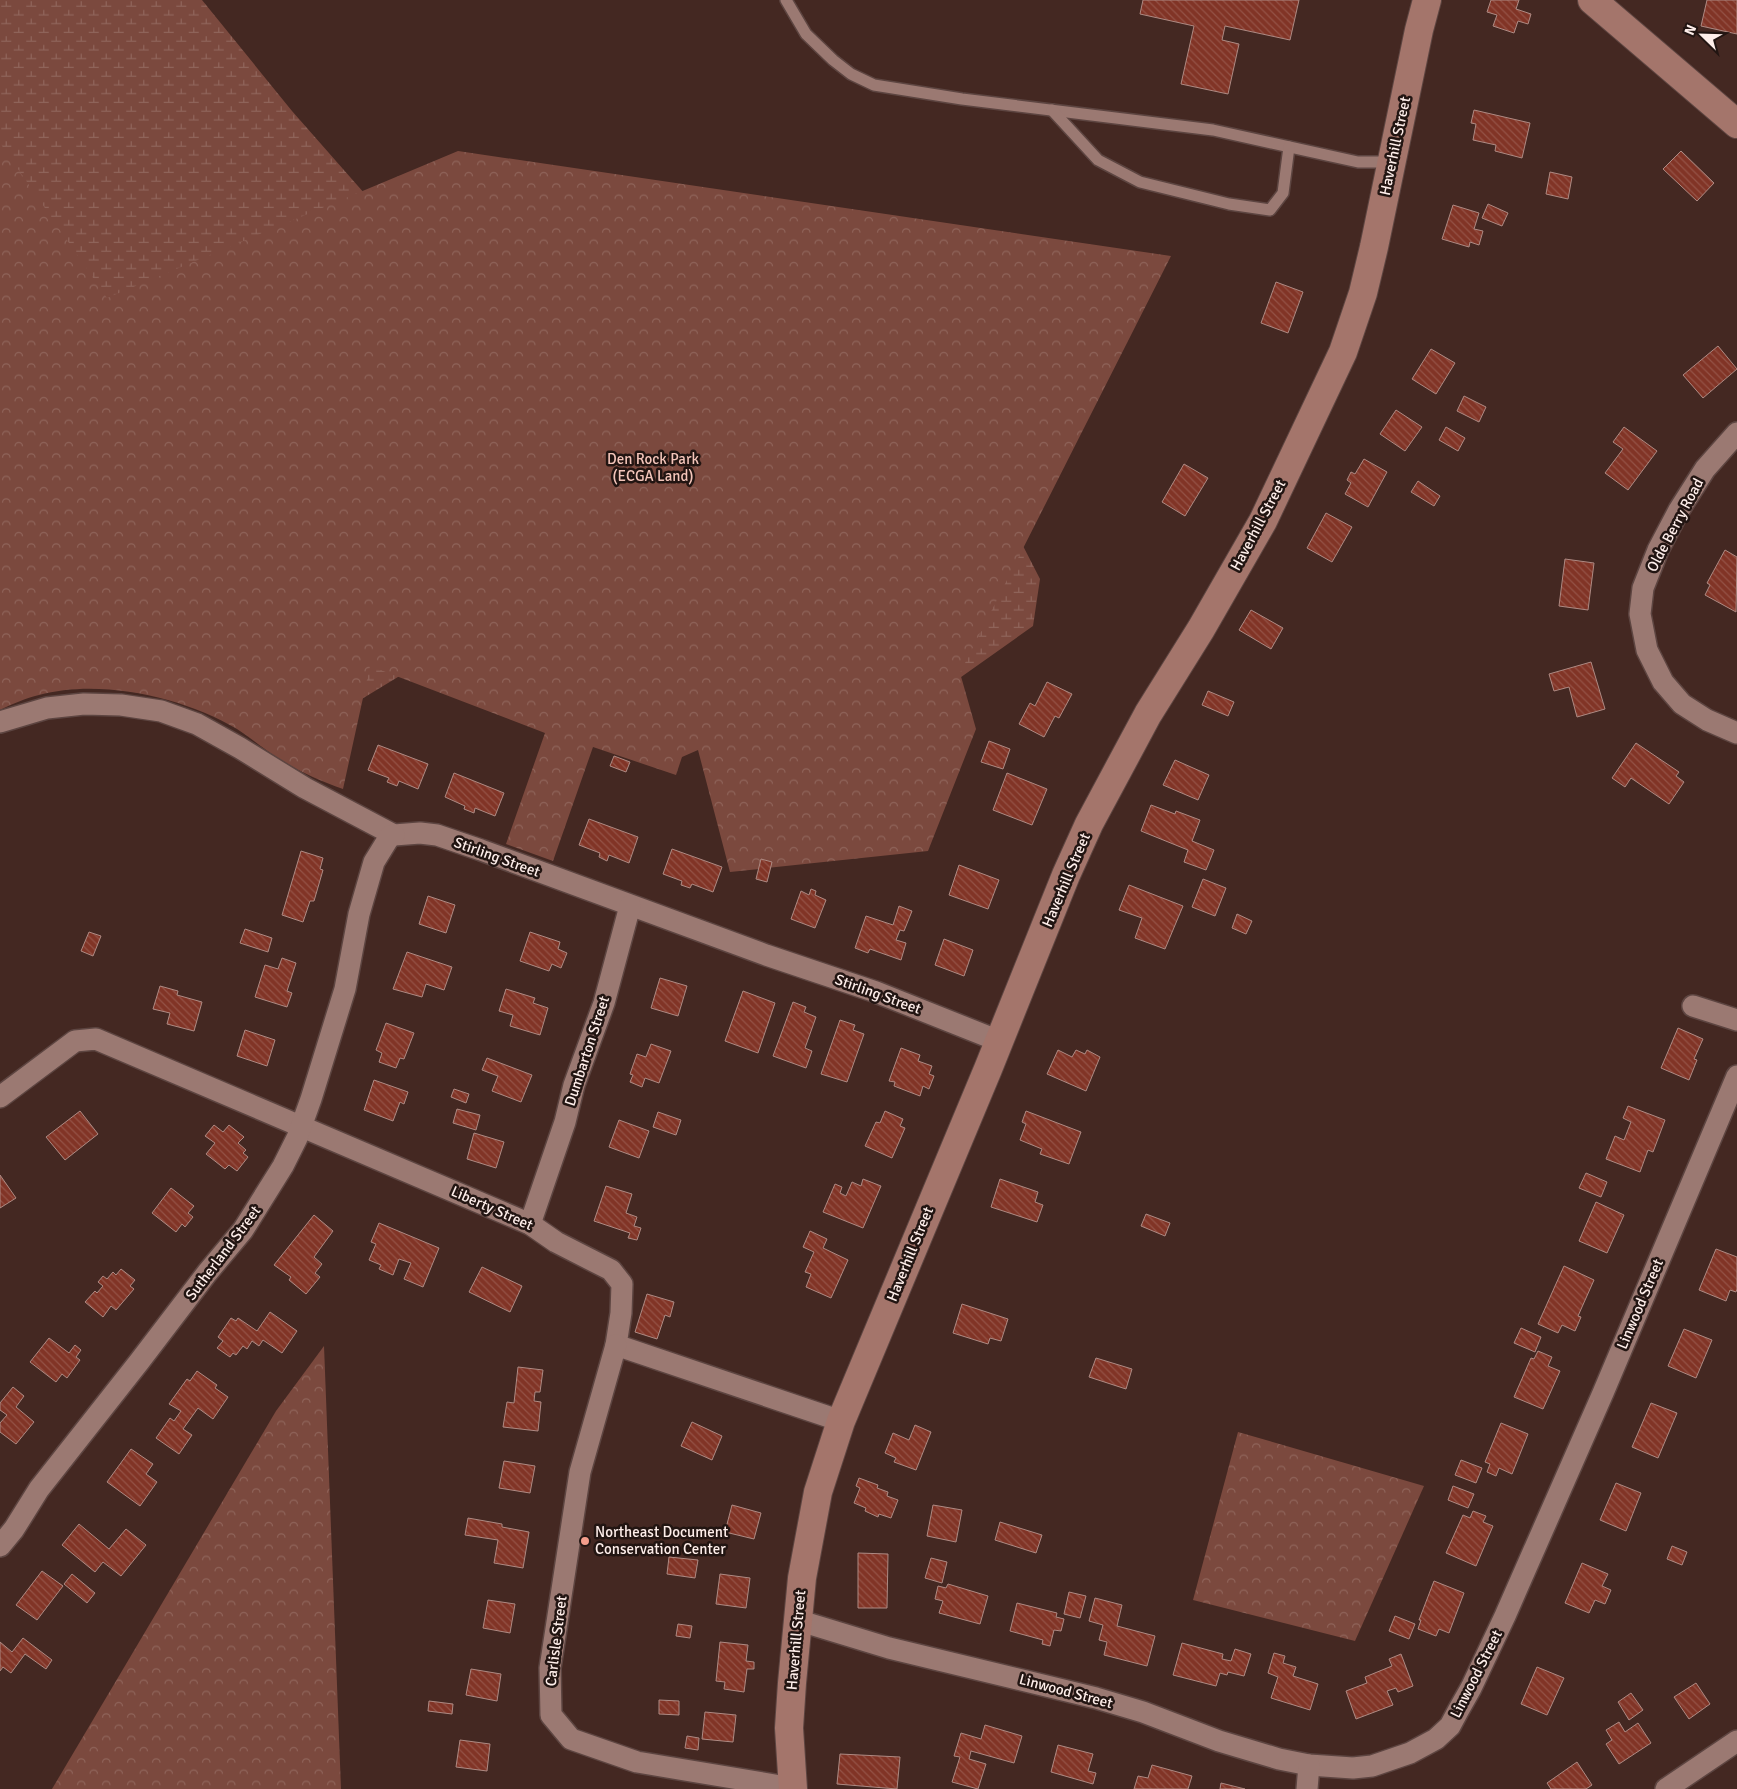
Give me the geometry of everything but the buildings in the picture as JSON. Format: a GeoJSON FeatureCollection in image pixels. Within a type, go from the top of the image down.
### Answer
{"type":"FeatureCollection","features":[{"type":"Feature","properties":{"kind":"main road","name":"Haverhill Street"},"geometry":{"type":"LineString","coordinates":[[792,1789],[790,1728],[797,1620],[802,1578],[818,1492],[841,1421],[1066,875],[1089,824],[1148,714],[1201,629],[1262,521],[1343,352],[1362,293],[1374,247],[1419,30],[1427,0]]}},
{"type":"Feature","properties":{"kind":"main road"},"geometry":{"type":"LineString","coordinates":[[1592,0],[1737,124]]}},
{"type":"Feature","properties":{"kind":"street","name":"Olde Berry Road"},"geometry":{"type":"LineString","coordinates":[[1737,433],[1705,469],[1679,510],[1662,542],[1643,588],[1640,614],[1646,650],[1663,682],[1682,704],[1707,720],[1737,733]]}},
{"type":"Feature","properties":{"kind":"street"},"geometry":{"type":"LineString","coordinates":[[0,722],[47,708],[84,704],[121,706],[161,712],[197,724],[306,788],[394,836]]}},
{"type":"Feature","properties":{"kind":"street","name":"Stirling Street"},"geometry":{"type":"LineString","coordinates":[[394,836],[420,833],[436,835],[766,955],[876,992],[999,1041]]}},
{"type":"Feature","properties":{"kind":"street","name":"Sutherland Street"},"geometry":{"type":"LineString","coordinates":[[0,1546],[14,1529],[39,1489],[207,1273],[243,1230],[283,1166],[301,1125],[345,989],[359,914],[374,862],[390,836],[394,836]]}},
{"type":"Feature","properties":{"kind":"street","name":"Dumbarton Street"},"geometry":{"type":"LineString","coordinates":[[530,1224],[565,1122],[574,1085],[604,1003],[630,906]]}},
{"type":"Feature","properties":{"kind":"street"},"geometry":{"type":"LineString","coordinates":[[1693,1006],[1737,1020]]}},
{"type":"Feature","properties":{"kind":"street","name":"Liberty Street"},"geometry":{"type":"LineString","coordinates":[[0,1098],[75,1041],[96,1039],[530,1224],[556,1242],[611,1270],[622,1284],[621,1313],[616,1345]]}},
{"type":"Feature","properties":{"kind":"street","name":"Linwood Street"},"geometry":{"type":"LineString","coordinates":[[797,1620],[889,1648],[1096,1698],[1143,1712],[1220,1742],[1279,1759],[1309,1765],[1353,1768],[1372,1766],[1410,1753],[1436,1739],[1450,1726],[1472,1688],[1509,1608],[1737,1076]]}},
{"type":"Feature","properties":{"kind":"street"},"geometry":{"type":"LineString","coordinates":[[616,1345],[841,1421]]}},
{"type":"Feature","properties":{"kind":"street","name":"Carlisle Street"},"geometry":{"type":"LineString","coordinates":[[616,1345],[580,1472],[550,1668],[550,1715],[571,1738],[637,1762],[792,1789]]}},
{"type":"Feature","properties":{"kind":"street"},"geometry":{"type":"LineString","coordinates":[[1666,1789],[1737,1741]]}},
{"type":"Feature","properties":{"kind":"street"},"geometry":{"type":"LineString","coordinates":[[1308,1789],[1309,1765]]}},
{"type":"Feature","properties":{"kind":"lane"},"geometry":{"type":"LineString","coordinates":[[786,0],[806,34],[813,41],[851,74],[874,85],[962,99],[1213,130],[1358,162],[1391,162]]}},
{"type":"Feature","properties":{"kind":"lane"},"geometry":{"type":"LineString","coordinates":[[1052,110],[1098,160],[1140,182],[1229,204],[1270,210],[1283,192],[1289,147]]}},
{"type":"Feature","properties":{"kind":"green space","name":"Den Rock Park (ECGA Land)"},"geometry":{"type":"Polygon","coordinates":[[[0,0],[202,0],[292,111],[372,202],[970,443],[1040,579],[1033,626],[947,687],[416,666],[319,725],[0,668],[0,0]]]}},
{"type":"Feature","properties":{"kind":"green space","name":"Den Rock Park (ECGA Land)"},"geometry":{"type":"Polygon","coordinates":[[[0,143],[107,298],[458,151],[1171,256],[960,673],[976,729],[928,851],[730,872],[698,750],[682,757],[676,775],[593,747],[553,861],[506,844],[545,733],[370,666],[343,789],[293,767],[237,729],[216,718],[167,700],[141,694],[114,690],[63,690],[29,698],[0,710],[0,143]]]}},
{"type":"Feature","properties":{"kind":"green space"},"geometry":{"type":"Polygon","coordinates":[[[324,1346],[341,1789],[52,1789],[276,1411],[324,1346]]]}},
{"type":"Feature","properties":{"kind":"green space"},"geometry":{"type":"Polygon","coordinates":[[[1238,1432],[1424,1486],[1355,1641],[1193,1600],[1238,1432]]]}},
{"type":"Feature","properties":{"kind":"place","name":"Northeast Document Conservation Center"},"geometry":{"type":"Point","coordinates":[585,1541]}}]}
